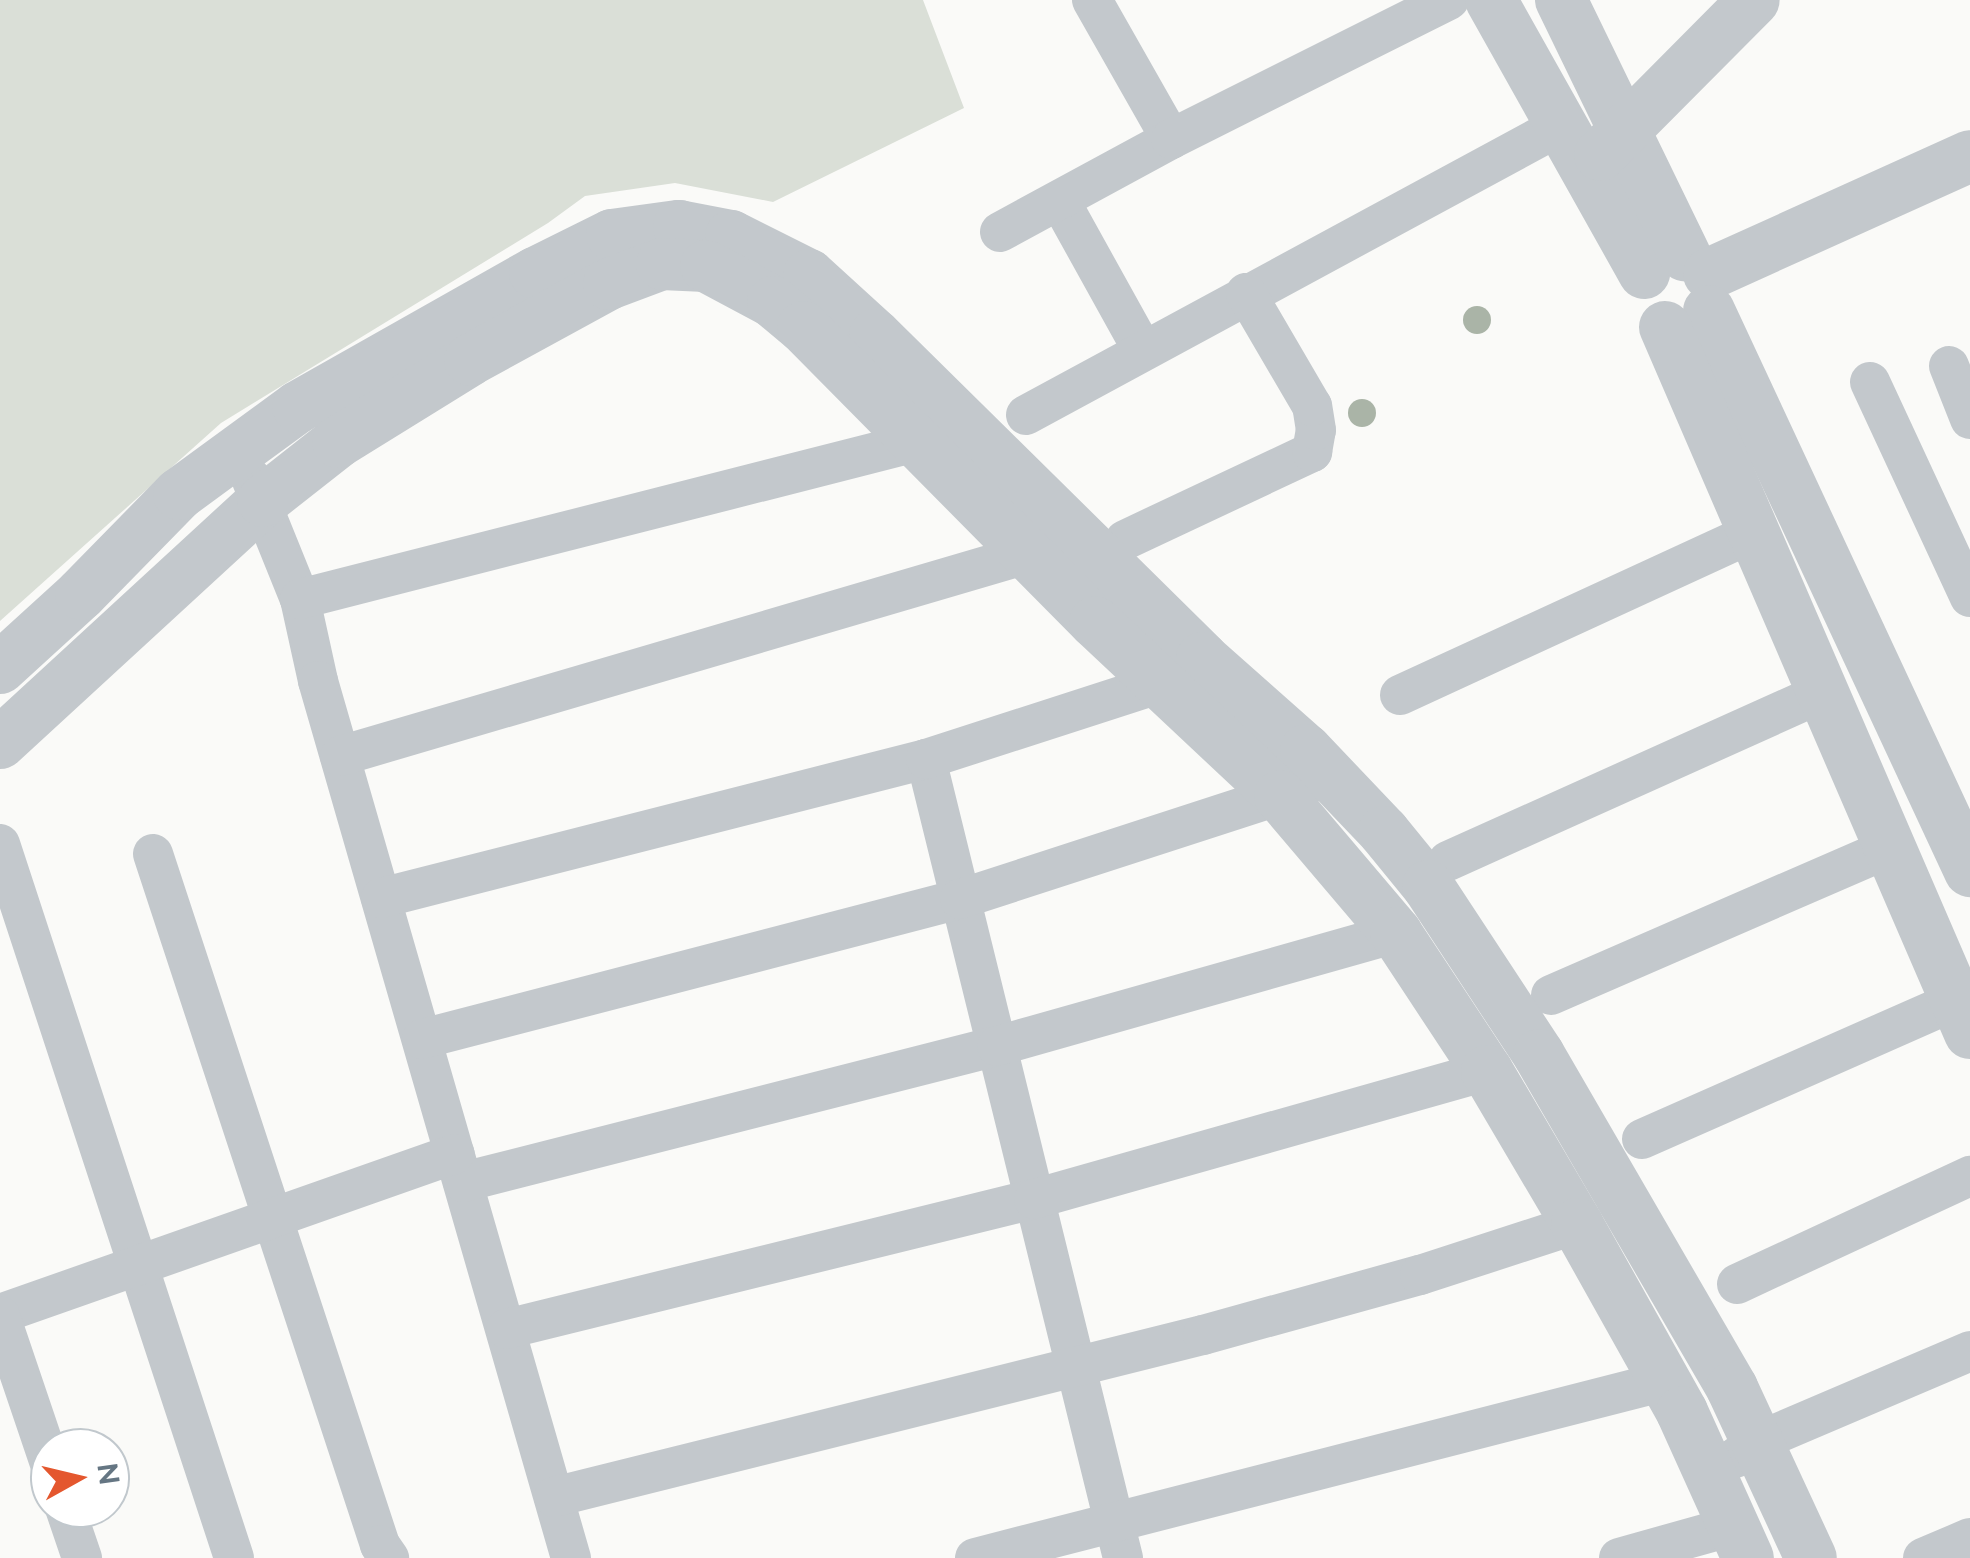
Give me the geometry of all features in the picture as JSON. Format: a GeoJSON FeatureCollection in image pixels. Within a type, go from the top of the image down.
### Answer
{"type":"FeatureCollection","features":[{"type":"Feature","properties":{"kind":"street"},"geometry":{"type":"LineString","coordinates":[[1092,0],[1171,139]]}},
{"type":"Feature","properties":{"kind":"street"},"geometry":{"type":"LineString","coordinates":[[1000,232],[1171,139],[1448,0]]}},
{"type":"Feature","properties":{"kind":"street"},"geometry":{"type":"LineString","coordinates":[[1491,0],[1574,147],[1688,290],[1754,532],[1887,848],[1963,1016],[1642,1139]]}},
{"type":"Feature","properties":{"kind":"street"},"geometry":{"type":"LineString","coordinates":[[1562,0],[1624,132],[1688,290],[1970,871]]}},
{"type":"Feature","properties":{"kind":"street"},"geometry":{"type":"LineString","coordinates":[[1026,414],[1246,293],[1574,147],[1624,132],[1741,5]]}},
{"type":"Feature","properties":{"kind":"street"},"geometry":{"type":"LineString","coordinates":[[1688,290],[1970,156]]}},
{"type":"Feature","properties":{"kind":"street"},"geometry":{"type":"LineString","coordinates":[[1688,290],[1970,194]]}},
{"type":"Feature","properties":{"kind":"street"},"geometry":{"type":"LineString","coordinates":[[1060,201],[1143,351]]}},
{"type":"Feature","properties":{"kind":"street"},"geometry":{"type":"LineString","coordinates":[[0,668],[81,594],[179,494],[235,448],[535,273],[612,235],[679,226],[731,236],[809,274],[1202,658],[1332,777],[1428,886],[1539,1055],[1723,1372],[1811,1558]]}},
{"type":"Feature","properties":{"kind":"street"},"geometry":{"type":"LineString","coordinates":[[0,743],[264,501],[338,442],[470,360],[609,284],[662,264],[706,266],[773,302],[1158,684],[1280,796],[1396,932],[1487,1071],[1577,1224],[1666,1381],[1710,1475],[1729,1549],[1620,1558]]}},
{"type":"Feature","properties":{"kind":"street"},"geometry":{"type":"LineString","coordinates":[[1125,540],[1312,452],[1316,430],[1312,406],[1246,293]]}},
{"type":"Feature","properties":{"kind":"street"},"geometry":{"type":"LineString","coordinates":[[1950,366],[1970,419]]}},
{"type":"Feature","properties":{"kind":"street"},"geometry":{"type":"LineString","coordinates":[[1870,382],[1970,597]]}},
{"type":"Feature","properties":{"kind":"street"},"geometry":{"type":"LineString","coordinates":[[300,599],[916,442]]}},
{"type":"Feature","properties":{"kind":"street"},"geometry":{"type":"LineString","coordinates":[[235,448],[264,501],[300,599],[380,898],[572,1558]]}},
{"type":"Feature","properties":{"kind":"street"},"geometry":{"type":"LineString","coordinates":[[1400,694],[1754,532]]}},
{"type":"Feature","properties":{"kind":"street"},"geometry":{"type":"LineString","coordinates":[[340,756],[1027,554]]}},
{"type":"Feature","properties":{"kind":"street"},"geometry":{"type":"LineString","coordinates":[[380,898],[926,759],[1158,684]]}},
{"type":"Feature","properties":{"kind":"street"},"geometry":{"type":"LineString","coordinates":[[1448,861],[1821,693]]}},
{"type":"Feature","properties":{"kind":"street"},"geometry":{"type":"LineString","coordinates":[[926,759],[1118,1539]]}},
{"type":"Feature","properties":{"kind":"street"},"geometry":{"type":"LineString","coordinates":[[422,1039],[960,899],[1332,777]]}},
{"type":"Feature","properties":{"kind":"street"},"geometry":{"type":"LineString","coordinates":[[0,844],[234,1558]]}},
{"type":"Feature","properties":{"kind":"street"},"geometry":{"type":"LineString","coordinates":[[1552,995],[1887,848]]}},
{"type":"Feature","properties":{"kind":"street"},"geometry":{"type":"LineString","coordinates":[[152,854],[380,1544],[390,1558]]}},
{"type":"Feature","properties":{"kind":"street"},"geometry":{"type":"LineString","coordinates":[[38,1428],[0,1315],[273,1219],[459,1168],[997,1046],[1396,932]]}},
{"type":"Feature","properties":{"kind":"street"},"geometry":{"type":"LineString","coordinates":[[506,1330],[1034,1199],[1487,1071]]}},
{"type":"Feature","properties":{"kind":"street"},"geometry":{"type":"LineString","coordinates":[[1737,1284],[1970,1176]]}},
{"type":"Feature","properties":{"kind":"street"},"geometry":{"type":"LineString","coordinates":[[554,1497],[1076,1368],[1420,1275],[1577,1224]]}},
{"type":"Feature","properties":{"kind":"street"},"geometry":{"type":"LineString","coordinates":[[1710,1475],[1757,1442],[1970,1351]]}},
{"type":"Feature","properties":{"kind":"street"},"geometry":{"type":"LineString","coordinates":[[975,1558],[1118,1539],[1666,1381]]}},
{"type":"Feature","properties":{"kind":"street"},"geometry":{"type":"LineString","coordinates":[[72,1528],[82,1558]]}},
{"type":"Feature","properties":{"kind":"street"},"geometry":{"type":"LineString","coordinates":[[1923,1558],[1970,1538]]}},
{"type":"Feature","properties":{"kind":"shaded area"},"geometry":{"type":"Polygon","coordinates":[[[0,0],[923,0],[964,108],[773,202],[675,183],[585,196],[548,223],[221,423],[0,621],[0,0]]]}}]}
